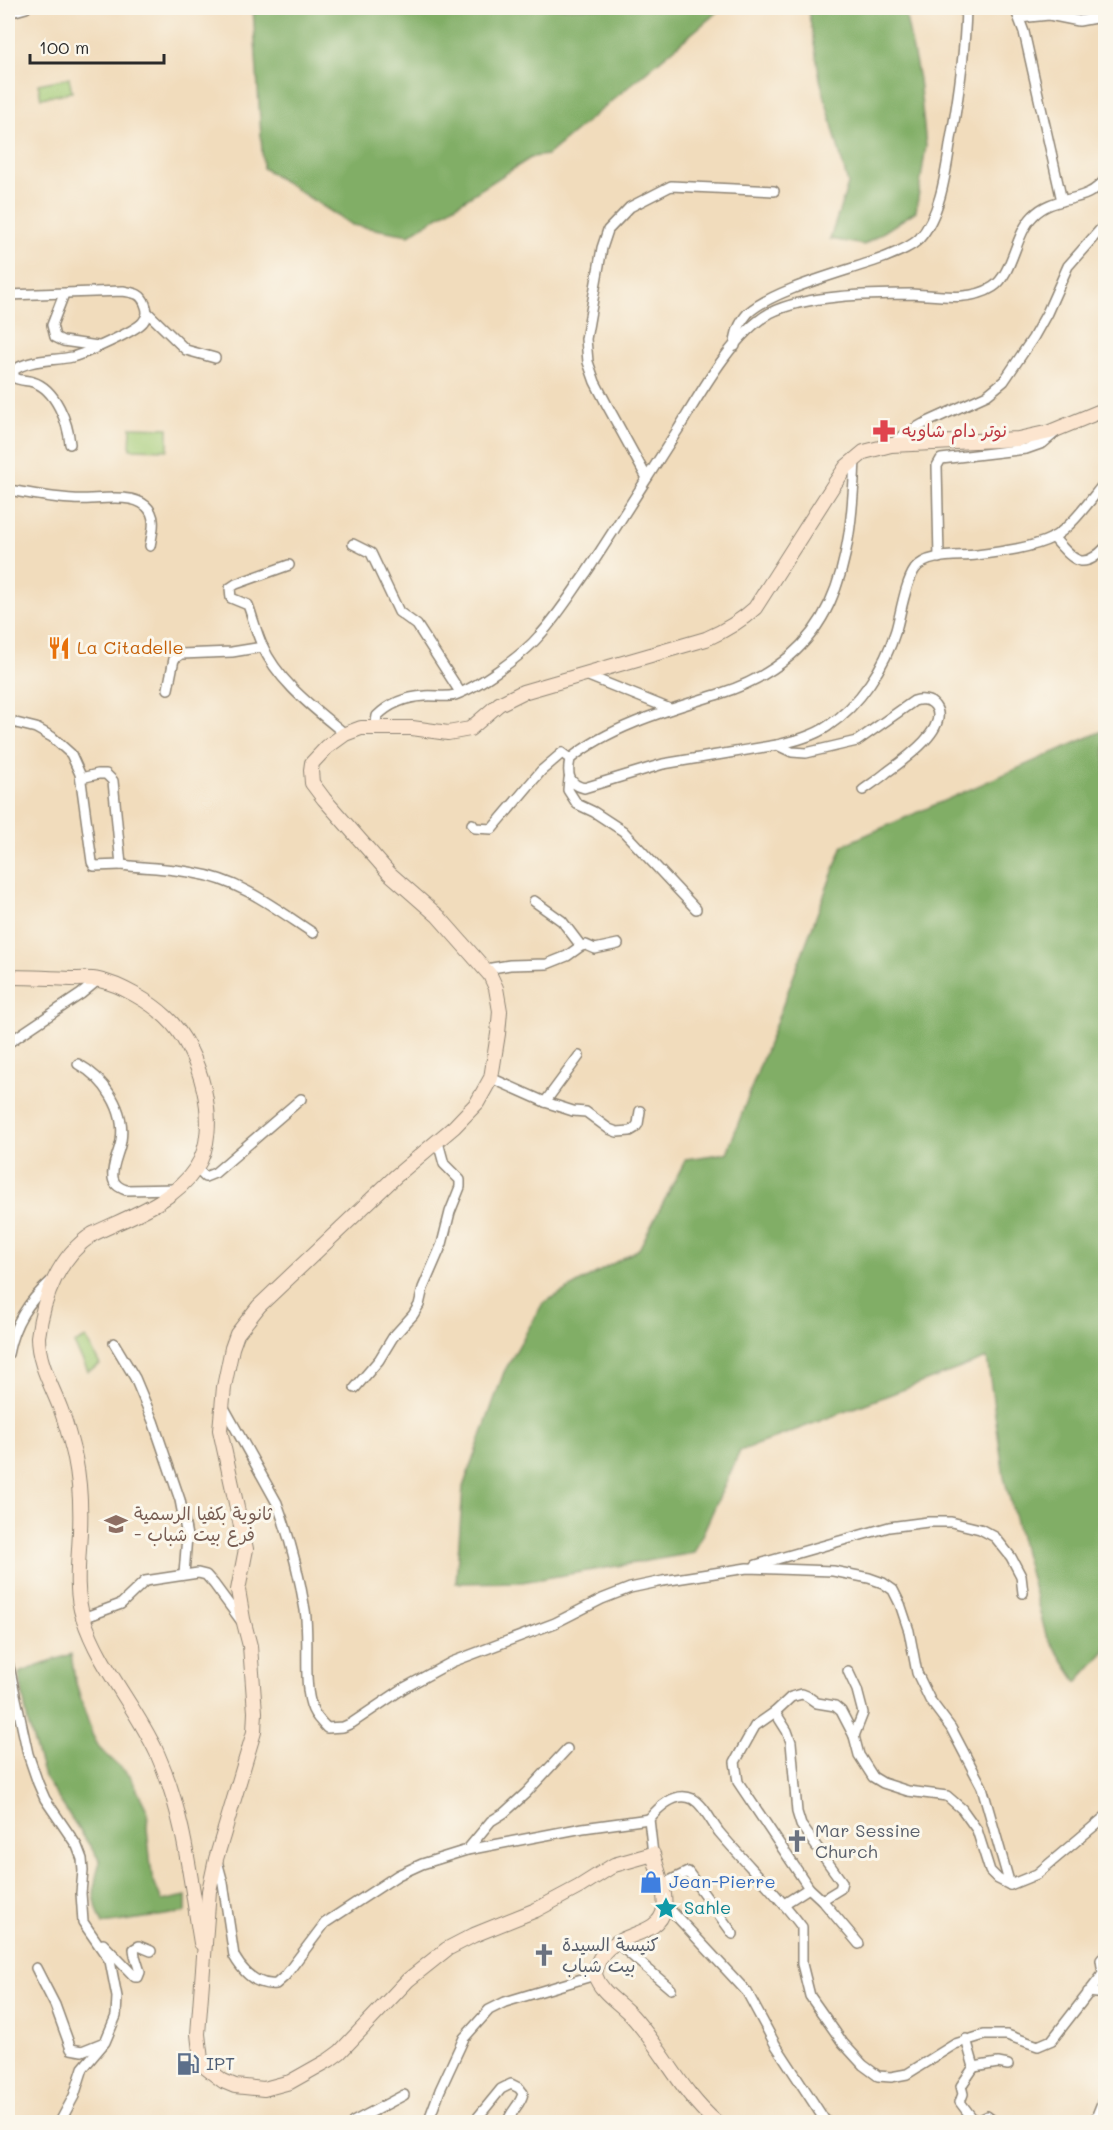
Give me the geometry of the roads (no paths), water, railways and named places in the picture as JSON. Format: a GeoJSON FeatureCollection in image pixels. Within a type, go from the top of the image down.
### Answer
{"type":"FeatureCollection","features":[{"type":"Feature","properties":{"kind":"street"},"geometry":{"type":"LineString","coordinates":[[8,13],[26,8]]}},
{"type":"Feature","properties":{"kind":"street"},"geometry":{"type":"LineString","coordinates":[[735,346],[738,328],[750,312],[759,305],[809,283],[895,253],[919,239],[932,215],[944,178],[960,93],[966,8]]}},
{"type":"Feature","properties":{"kind":"street"},"geometry":{"type":"LineString","coordinates":[[1015,8],[1024,32],[1062,201]]}},
{"type":"Feature","properties":{"kind":"street"},"geometry":{"type":"LineString","coordinates":[[1019,18],[1050,15],[1079,21],[1106,16]]}},
{"type":"Feature","properties":{"kind":"street"},"geometry":{"type":"LineString","coordinates":[[375,727],[377,716],[394,703],[410,698],[443,697],[460,692],[503,666],[540,635],[611,536],[724,358],[749,330],[769,314],[789,306],[865,295],[955,295],[984,291],[1006,274],[1010,260],[1033,216],[1047,206],[1080,198],[1090,193],[1099,188],[1106,178]]}},
{"type":"Feature","properties":{"kind":"street"},"geometry":{"type":"LineString","coordinates":[[647,478],[595,382],[588,362],[586,339],[602,248],[608,230],[630,207],[671,186],[774,191]]}},
{"type":"Feature","properties":{"kind":"street"},"geometry":{"type":"LineString","coordinates":[[891,445],[906,433],[987,394],[1004,381],[1033,338],[1068,266],[1106,224]]}},
{"type":"Feature","properties":{"kind":"street"},"geometry":{"type":"LineString","coordinates":[[8,295],[123,291],[133,293],[141,296],[148,313],[186,350],[214,358]]}},
{"type":"Feature","properties":{"kind":"street"},"geometry":{"type":"LineString","coordinates":[[64,294],[52,325],[55,337],[63,341],[98,346]]}},
{"type":"Feature","properties":{"kind":"street"},"geometry":{"type":"LineString","coordinates":[[70,444],[64,418],[52,397],[34,382],[15,378],[13,371],[22,365],[84,353],[142,323],[148,313]]}},
{"type":"Feature","properties":{"kind":"street"},"geometry":{"type":"LineString","coordinates":[[653,1854],[614,1865],[536,1910],[474,1935],[447,1949],[408,1980],[334,2056],[307,2073],[278,2086],[264,2089],[235,2086],[223,2082],[205,2067],[198,2049],[198,2034],[209,1891],[216,1859],[254,1732],[255,1712],[250,1646],[238,1590],[246,1549],[220,1430],[227,1370],[235,1341],[259,1306],[396,1176],[438,1142],[477,1103],[491,1078],[500,1011],[496,988],[486,969],[438,916],[389,873],[312,783],[312,763],[327,747],[345,734],[361,728],[412,728],[448,733],[463,732],[470,729],[507,698],[706,639],[726,630],[745,618],[765,595],[832,486],[855,458],[864,452],[891,445],[1018,439],[1061,427],[1106,409]]}},
{"type":"Feature","properties":{"kind":"street"},"geometry":{"type":"LineString","coordinates":[[939,558],[937,466],[941,459],[1037,447],[1061,427]]}},
{"type":"Feature","properties":{"kind":"street"},"geometry":{"type":"LineString","coordinates":[[696,909],[623,831],[594,812],[576,804],[568,790],[570,759],[584,747],[670,709],[740,687],[770,672],[818,626],[830,606],[842,575],[851,529],[855,458]]}},
{"type":"Feature","properties":{"kind":"street"},"geometry":{"type":"LineString","coordinates":[[569,779],[575,786],[584,788],[663,764],[777,746],[827,727],[858,698],[886,657],[896,632],[910,580],[920,564],[939,558],[1015,549],[1053,537],[1077,515],[1106,481]]}},
{"type":"Feature","properties":{"kind":"street"},"geometry":{"type":"LineString","coordinates":[[8,490],[73,500],[117,498],[135,500],[145,505],[153,516],[150,546]]}},
{"type":"Feature","properties":{"kind":"street"},"geometry":{"type":"LineString","coordinates":[[1053,537],[1072,558],[1082,561],[1095,558],[1106,547]]}},
{"type":"Feature","properties":{"kind":"street"},"geometry":{"type":"LineString","coordinates":[[353,544],[370,553],[399,612],[417,624],[460,692]]}},
{"type":"Feature","properties":{"kind":"street"},"geometry":{"type":"LineString","coordinates":[[290,565],[230,588],[231,598],[248,605],[263,646],[285,680],[300,696],[345,734]]}},
{"type":"Feature","properties":{"kind":"street"},"geometry":{"type":"LineString","coordinates":[[168,689],[174,659],[182,654],[232,652],[263,646]]}},
{"type":"Feature","properties":{"kind":"street"},"geometry":{"type":"LineString","coordinates":[[586,675],[670,709]]}},
{"type":"Feature","properties":{"kind":"street"},"geometry":{"type":"LineString","coordinates":[[777,746],[792,752],[806,753],[857,741],[914,701],[922,699],[930,701],[938,713],[937,724],[925,741],[863,790]]}},
{"type":"Feature","properties":{"kind":"street"},"geometry":{"type":"LineString","coordinates":[[8,721],[36,728],[62,744],[71,754],[81,778],[94,866],[121,865],[194,873],[219,879],[256,895],[313,933]]}},
{"type":"Feature","properties":{"kind":"street"},"geometry":{"type":"LineString","coordinates":[[471,824],[475,828],[492,829],[541,771],[562,753],[570,759]]}},
{"type":"Feature","properties":{"kind":"street"},"geometry":{"type":"LineString","coordinates":[[81,778],[106,774],[113,781],[121,865]]}},
{"type":"Feature","properties":{"kind":"street"},"geometry":{"type":"LineString","coordinates":[[534,901],[562,921],[581,946]]}},
{"type":"Feature","properties":{"kind":"street"},"geometry":{"type":"LineString","coordinates":[[486,969],[510,965],[547,964],[567,956],[581,946],[586,945],[595,949],[618,944]]}},
{"type":"Feature","properties":{"kind":"street"},"geometry":{"type":"LineString","coordinates":[[8,977],[98,980],[121,988],[156,1008],[168,1017],[183,1038],[198,1070],[208,1127],[206,1144],[196,1168],[177,1189],[161,1201],[83,1240],[70,1254],[53,1279],[21,1314],[11,1337],[8,1354]]}},
{"type":"Feature","properties":{"kind":"street"},"geometry":{"type":"LineString","coordinates":[[8,1043],[58,1011],[98,980]]}},
{"type":"Feature","properties":{"kind":"street"},"geometry":{"type":"LineString","coordinates":[[545,1102],[579,1056]]}},
{"type":"Feature","properties":{"kind":"street"},"geometry":{"type":"LineString","coordinates":[[78,1064],[89,1070],[103,1083],[118,1115],[122,1140],[113,1177],[117,1185],[132,1190],[177,1189]]}},
{"type":"Feature","properties":{"kind":"street"},"geometry":{"type":"LineString","coordinates":[[491,1078],[545,1102],[573,1111],[586,1112],[616,1132],[630,1131],[635,1128],[640,1111]]}},
{"type":"Feature","properties":{"kind":"street"},"geometry":{"type":"LineString","coordinates":[[196,1168],[205,1177],[215,1173],[301,1099]]}},
{"type":"Feature","properties":{"kind":"street"},"geometry":{"type":"LineString","coordinates":[[356,1388],[419,1305],[423,1288],[442,1244],[460,1183],[458,1177],[447,1168],[442,1160],[438,1142]]}},
{"type":"Feature","properties":{"kind":"street"},"geometry":{"type":"LineString","coordinates":[[53,1279],[39,1328],[38,1346],[43,1367],[67,1428],[76,1461],[81,1513],[79,1599],[83,1618],[105,1666],[156,1751],[175,1797],[205,1963]]}},
{"type":"Feature","properties":{"kind":"street"},"geometry":{"type":"LineString","coordinates":[[114,1343],[135,1378],[153,1421],[180,1500],[187,1536],[184,1574]]}},
{"type":"Feature","properties":{"kind":"street"},"geometry":{"type":"LineString","coordinates":[[222,1402],[284,1520],[295,1556],[306,1613],[309,1693],[316,1716],[327,1728],[343,1727],[352,1723],[404,1688],[452,1662],[555,1623],[602,1599],[630,1588],[747,1568],[889,1527],[928,1522],[951,1522],[980,1529],[995,1537],[1011,1557],[1021,1576],[1023,1593]]}},
{"type":"Feature","properties":{"kind":"street"},"geometry":{"type":"LineString","coordinates":[[747,1568],[833,1571],[870,1578],[893,1590],[909,1631],[917,1673],[930,1700],[951,1728],[982,1787],[1010,1885]]}},
{"type":"Feature","properties":{"kind":"street"},"geometry":{"type":"LineString","coordinates":[[83,1618],[121,1604],[145,1581],[198,1573],[206,1575],[246,1626]]}},
{"type":"Feature","properties":{"kind":"street"},"geometry":{"type":"LineString","coordinates":[[8,1662],[28,1754],[38,1783],[45,1799],[77,1846],[82,1859],[81,1911],[86,1929],[110,1961],[116,1981],[116,2016],[105,2042],[83,2068],[74,2096],[60,2122]]}},
{"type":"Feature","properties":{"kind":"street"},"geometry":{"type":"LineString","coordinates":[[849,1671],[863,1713],[854,1736]]}},
{"type":"Feature","properties":{"kind":"street"},"geometry":{"type":"LineString","coordinates":[[859,1944],[809,1888],[738,1782],[735,1762],[754,1726],[776,1712],[790,1697],[802,1694],[817,1703],[835,1706],[841,1711],[854,1736],[859,1755],[873,1777],[883,1783],[908,1791],[946,1796],[962,1809],[977,1830],[990,1871],[998,1879],[1010,1885],[1037,1874],[1106,1816]]}},
{"type":"Feature","properties":{"kind":"street"},"geometry":{"type":"LineString","coordinates":[[776,1712],[791,1742],[797,1812],[801,1825],[842,1881],[840,1889],[822,1900]]}},
{"type":"Feature","properties":{"kind":"street"},"geometry":{"type":"LineString","coordinates":[[467,1850],[491,1821],[504,1813],[526,1793],[567,1749]]}},
{"type":"Feature","properties":{"kind":"street"},"geometry":{"type":"LineString","coordinates":[[216,1859],[223,1883],[234,1956],[248,1975],[258,1982],[269,1985],[280,1983],[325,1923],[398,1875],[422,1864],[467,1850],[583,1828],[649,1819],[662,1805],[673,1799],[683,1797],[692,1799],[802,1927],[802,1964],[810,1996],[843,2043],[872,2072],[885,2077],[907,2074],[966,2039],[996,2033],[1038,2046],[1045,2044],[1052,2040],[1102,1975],[1100,1962],[1106,1954]]}},
{"type":"Feature","properties":{"kind":"street"},"geometry":{"type":"LineString","coordinates":[[649,1819],[653,1854],[664,1904],[662,1917],[658,1924],[616,1942],[599,1958],[595,1975],[601,1987],[632,2016],[697,2104],[716,2122]]}},
{"type":"Feature","properties":{"kind":"street"},"geometry":{"type":"LineString","coordinates":[[661,1884],[688,1872],[733,1934]]}},
{"type":"Feature","properties":{"kind":"street"},"geometry":{"type":"LineString","coordinates":[[784,1904],[809,1888]]}},
{"type":"Feature","properties":{"kind":"street"},"geometry":{"type":"LineString","coordinates":[[664,1904],[747,1992],[776,2044],[826,2122]]}},
{"type":"Feature","properties":{"kind":"street"},"geometry":{"type":"LineString","coordinates":[[86,1929],[135,1977],[138,1977],[140,1972],[134,1949],[139,1946],[151,1951]]}},
{"type":"Feature","properties":{"kind":"street"},"geometry":{"type":"LineString","coordinates":[[616,1942],[671,1989]]}},
{"type":"Feature","properties":{"kind":"street"},"geometry":{"type":"LineString","coordinates":[[36,1968],[55,2005],[71,2049],[82,2051],[105,2042]]}},
{"type":"Feature","properties":{"kind":"street"},"geometry":{"type":"LineString","coordinates":[[428,2122],[464,2038],[489,2010],[505,2002],[595,1975]]}},
{"type":"Feature","properties":{"kind":"street"},"geometry":{"type":"LineString","coordinates":[[1088,1992],[1106,1994]]}},
{"type":"Feature","properties":{"kind":"street"},"geometry":{"type":"LineString","coordinates":[[966,2039],[974,2067]]}},
{"type":"Feature","properties":{"kind":"street"},"geometry":{"type":"LineString","coordinates":[[995,2122],[987,2116],[975,2122],[960,2102],[963,2094],[961,2086],[974,2067],[998,2063],[1008,2065]]}},
{"type":"Feature","properties":{"kind":"street"},"geometry":{"type":"LineString","coordinates":[[474,2122],[501,2089],[512,2084],[519,2088],[522,2099],[508,2122]]}},
{"type":"Feature","properties":{"kind":"street"},"geometry":{"type":"LineString","coordinates":[[1092,2122],[1106,2093]]}},
{"type":"Feature","properties":{"kind":"street"},"geometry":{"type":"LineString","coordinates":[[353,2122],[404,2096]]}},
{"type":"Feature","properties":{"kind":"place","name":"نوتر دام شاويه"},"geometry":{"type":"Point","coordinates":[884,431]}},
{"type":"Feature","properties":{"kind":"place","name":"La Citadelle"},"geometry":{"type":"Point","coordinates":[59,648]}},
{"type":"Feature","properties":{"kind":"place","name":"ثانوية بكفيا الرسمية - فرع بيت شباب"},"geometry":{"type":"Point","coordinates":[116,1524]}},
{"type":"Feature","properties":{"kind":"place","name":"Mar Sessine Church"},"geometry":{"type":"Point","coordinates":[797,1841]}},
{"type":"Feature","properties":{"kind":"place","name":"Jean-Pierre"},"geometry":{"type":"Point","coordinates":[651,1882]}},
{"type":"Feature","properties":{"kind":"place","name":"Sahle"},"geometry":{"type":"Point","coordinates":[666,1908]}},
{"type":"Feature","properties":{"kind":"place","name":"كنيسة السيدة بيت شباب"},"geometry":{"type":"Point","coordinates":[544,1955]}},
{"type":"Feature","properties":{"kind":"place","name":"IPT"},"geometry":{"type":"Point","coordinates":[188,2064]}}]}
